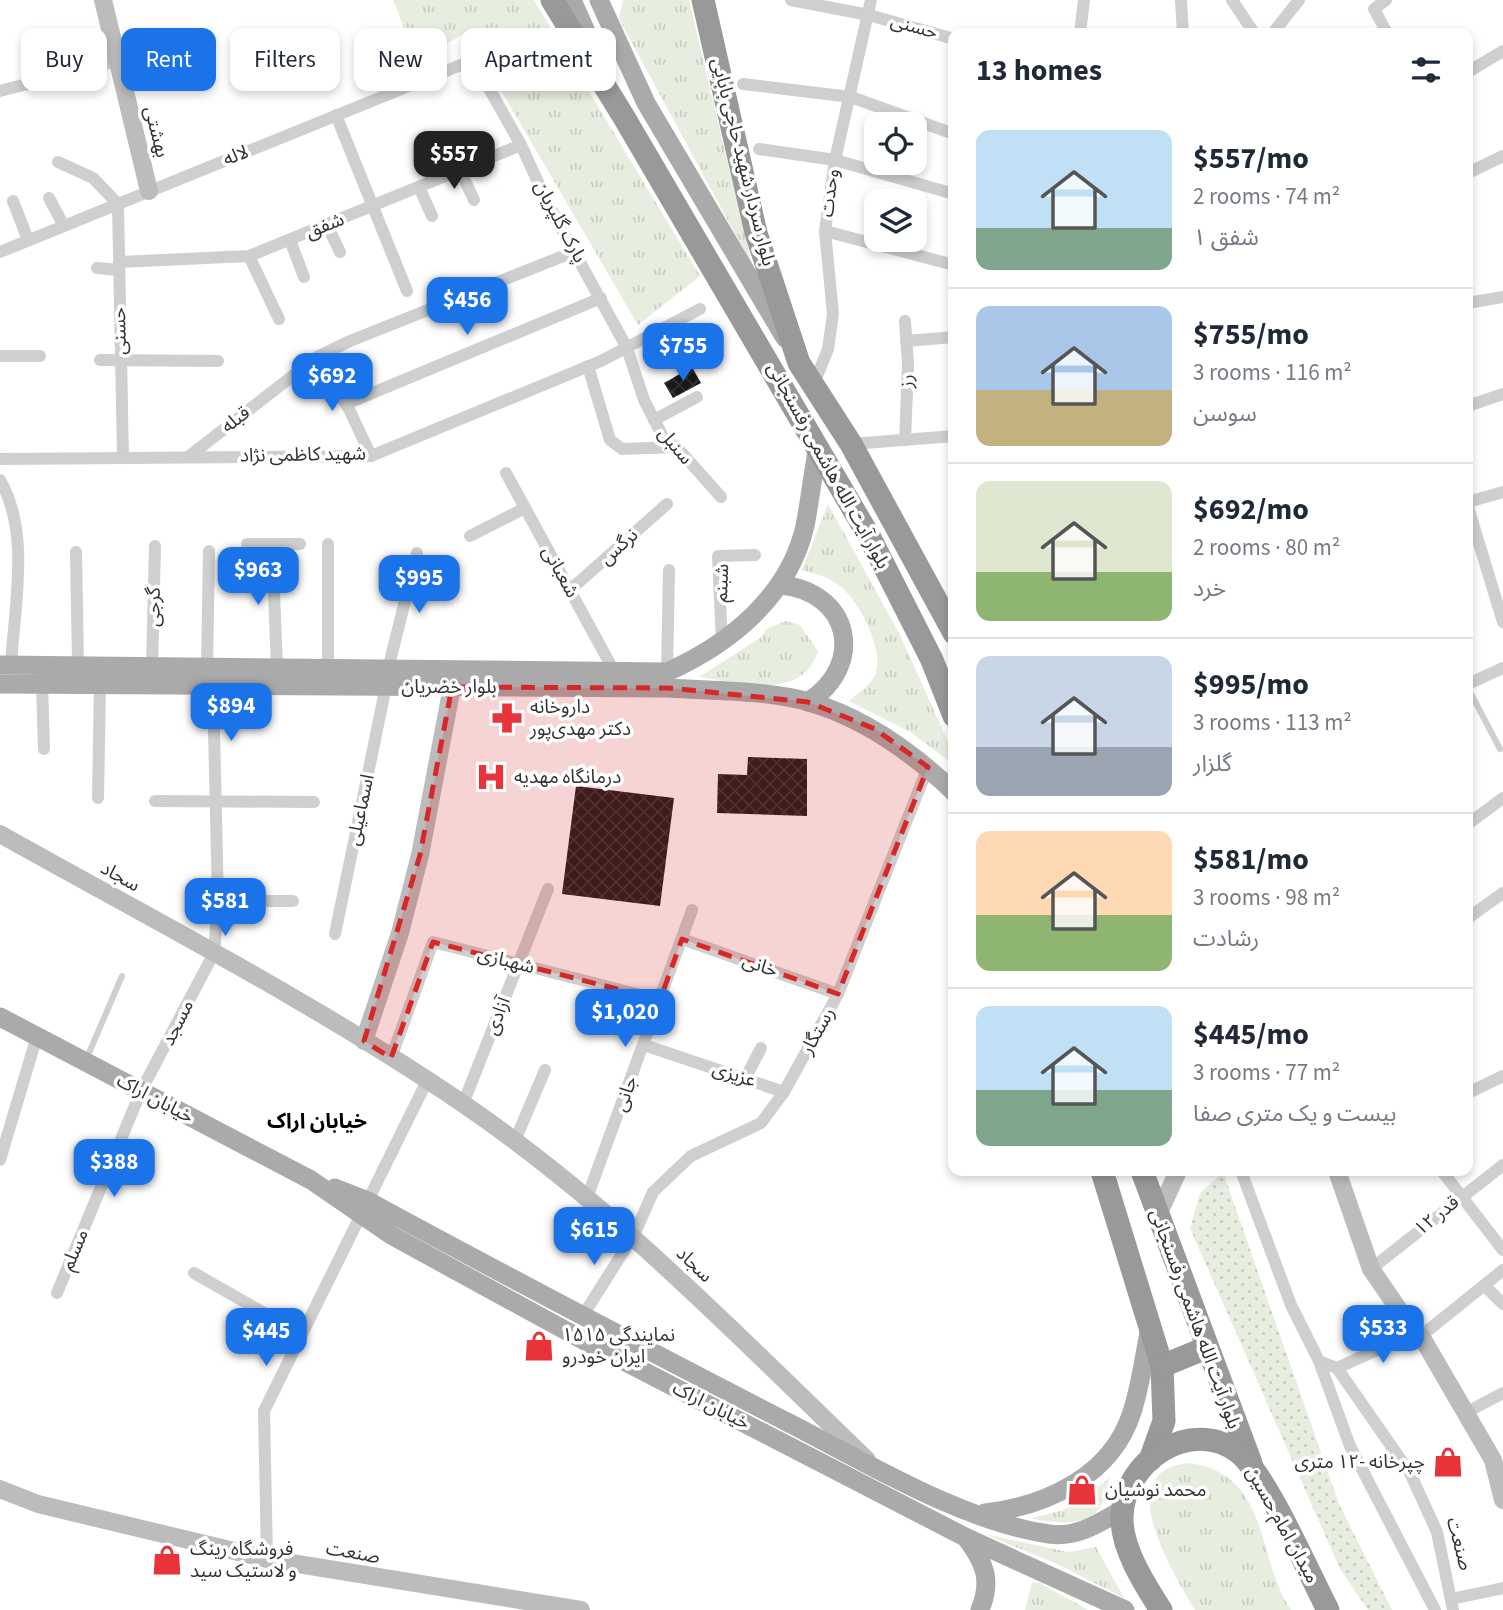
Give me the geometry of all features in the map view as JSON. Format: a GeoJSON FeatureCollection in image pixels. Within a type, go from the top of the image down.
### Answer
{"type":"FeatureCollection","features":[{"type":"Feature","properties":{"kind":"highway"},"geometry":{"type":"LineString","coordinates":[[552,0],[625,119]]}},
{"type":"Feature","properties":{"kind":"highway","name":"بلوار سردار شهید حاجی بابایی"},"geometry":{"type":"LineString","coordinates":[[703,0],[756,233],[799,363]]}},
{"type":"Feature","properties":{"kind":"highway","name":"بلوار آیت الله هاشمی رفسنجانی"},"geometry":{"type":"LineString","coordinates":[[625,119],[869,536],[932,660],[948,701]]}},
{"type":"Feature","properties":{"kind":"highway","name":"بلوار آیت الله هاشمی رفسنجانی"},"geometry":{"type":"LineString","coordinates":[[799,363],[851,444],[948,622]]}},
{"type":"Feature","properties":{"kind":"highway","name":"بلوار آیت الله هاشمی رفسنجانی"},"geometry":{"type":"LineString","coordinates":[[1104,1176],[1162,1366],[1164,1421],[1149,1461]]}},
{"type":"Feature","properties":{"kind":"highway","name":"بلوار آیت الله هاشمی رفسنجانی"},"geometry":{"type":"LineString","coordinates":[[1144,1176],[1252,1466]]}},
{"type":"Feature","properties":{"kind":"highway"},"geometry":{"type":"LineString","coordinates":[[1162,1366],[1206,1348]]}},
{"type":"Feature","properties":{"kind":"highway","name":"میدان امام حسین"},"geometry":{"type":"LineString","coordinates":[[1122,1510],[1136,1478],[1149,1461],[1171,1444],[1196,1439],[1227,1446],[1252,1466],[1328,1610]]}},
{"type":"Feature","properties":{"kind":"highway"},"geometry":{"type":"LineString","coordinates":[[1122,1510],[1128,1544],[1161,1610]]}},
{"type":"Feature","properties":{"kind":"main road","name":"بلوار آیت الله هاشمی رفسنجانی"},"geometry":{"type":"LineString","coordinates":[[572,0],[625,119]]}},
{"type":"Feature","properties":{"kind":"main road","name":"بلوار آیت الله هاشمی رفسنجانی"},"geometry":{"type":"LineString","coordinates":[[599,0],[646,103],[799,363]]}},
{"type":"Feature","properties":{"kind":"main road","name":"بلوار خضریان"},"geometry":{"type":"LineString","coordinates":[[5,666],[152,667],[210,676],[387,678],[614,671],[667,672],[704,656],[746,624],[780,585],[804,528],[818,446]]}},
{"type":"Feature","properties":{"kind":"main road"},"geometry":{"type":"LineString","coordinates":[[780,585],[799,587],[816,594],[830,607],[840,623],[844,641],[843,660],[836,677],[824,692],[808,702]]}},
{"type":"Feature","properties":{"kind":"main road","name":"بلوار خضریان"},"geometry":{"type":"LineString","coordinates":[[0,684],[100,685],[277,668],[328,669],[452,687],[669,688],[808,702],[875,729],[928,767],[948,786]]}},
{"type":"Feature","properties":{"kind":"main road","name":"خیابان اراک"},"geometry":{"type":"LineString","coordinates":[[0,1017],[365,1208],[875,1467],[978,1514],[1051,1535],[1082,1531],[1122,1510]]}},
{"type":"Feature","properties":{"kind":"main road","name":"خیابان اراک"},"geometry":{"type":"LineString","coordinates":[[365,1208],[583,1340],[967,1538],[1125,1610]]}},
{"type":"Feature","properties":{"kind":"main road"},"geometry":{"type":"LineString","coordinates":[[978,1514],[1014,1510],[1056,1494],[1078,1481],[1112,1452],[1131,1415],[1150,1328]]}},
{"type":"Feature","properties":{"kind":"main road"},"geometry":{"type":"LineString","coordinates":[[967,1538],[984,1563],[987,1581],[980,1610]]}},
{"type":"Feature","properties":{"kind":"street","name":"بهشتی"},"geometry":{"type":"LineString","coordinates":[[103,0],[149,191]]}},
{"type":"Feature","properties":{"kind":"street","name":"حسنی"},"geometry":{"type":"LineString","coordinates":[[791,0],[869,15],[948,36]]}},
{"type":"Feature","properties":{"kind":"street","name":"وحدت"},"geometry":{"type":"LineString","coordinates":[[813,387],[828,349],[834,314],[825,231],[835,160],[871,0]]}},
{"type":"Feature","properties":{"kind":"street"},"geometry":{"type":"LineString","coordinates":[[1081,28],[1084,0]]}},
{"type":"Feature","properties":{"kind":"street"},"geometry":{"type":"LineString","coordinates":[[1181,0],[1183,28]]}},
{"type":"Feature","properties":{"kind":"street"},"geometry":{"type":"LineString","coordinates":[[1232,0],[1251,28]]}},
{"type":"Feature","properties":{"kind":"street"},"geometry":{"type":"LineString","coordinates":[[1277,28],[1299,0]]}},
{"type":"Feature","properties":{"kind":"street"},"geometry":{"type":"LineString","coordinates":[[1384,28],[1374,9],[1386,0]]}},
{"type":"Feature","properties":{"kind":"street"},"geometry":{"type":"LineString","coordinates":[[1473,69],[1503,51]]}},
{"type":"Feature","properties":{"kind":"street"},"geometry":{"type":"LineString","coordinates":[[0,91],[117,61]]}},
{"type":"Feature","properties":{"kind":"street","name":"لاله"},"geometry":{"type":"LineString","coordinates":[[0,252],[461,65]]}},
{"type":"Feature","properties":{"kind":"street"},"geometry":{"type":"LineString","coordinates":[[743,84],[851,97],[948,132]]}},
{"type":"Feature","properties":{"kind":"street","name":"پارک گلپریان"},"geometry":{"type":"LineString","coordinates":[[491,91],[521,145],[548,204],[627,348]]}},
{"type":"Feature","properties":{"kind":"street"},"geometry":{"type":"LineString","coordinates":[[336,115],[407,290]]}},
{"type":"Feature","properties":{"kind":"street","name":"شفق"},"geometry":{"type":"LineString","coordinates":[[97,268],[249,256],[521,145]]}},
{"type":"Feature","properties":{"kind":"street"},"geometry":{"type":"LineString","coordinates":[[759,149],[835,160],[948,192]]}},
{"type":"Feature","properties":{"kind":"street"},"geometry":{"type":"LineString","coordinates":[[1473,171],[1503,156]]}},
{"type":"Feature","properties":{"kind":"street"},"geometry":{"type":"LineString","coordinates":[[58,162],[93,178],[118,204]]}},
{"type":"Feature","properties":{"kind":"street"},"geometry":{"type":"LineString","coordinates":[[460,170],[474,200]]}},
{"type":"Feature","properties":{"kind":"street"},"geometry":{"type":"LineString","coordinates":[[419,187],[432,216]]}},
{"type":"Feature","properties":{"kind":"street"},"geometry":{"type":"LineString","coordinates":[[49,198],[64,226]]}},
{"type":"Feature","properties":{"kind":"street"},"geometry":{"type":"LineString","coordinates":[[13,201],[28,240]]}},
{"type":"Feature","properties":{"kind":"street","name":"حسنی"},"geometry":{"type":"LineString","coordinates":[[118,204],[123,458]]}},
{"type":"Feature","properties":{"kind":"street"},"geometry":{"type":"LineString","coordinates":[[327,225],[340,252]]}},
{"type":"Feature","properties":{"kind":"street"},"geometry":{"type":"LineString","coordinates":[[825,231],[948,263]]}},
{"type":"Feature","properties":{"kind":"street"},"geometry":{"type":"LineString","coordinates":[[290,240],[304,277]]}},
{"type":"Feature","properties":{"kind":"street","name":"قبله"},"geometry":{"type":"LineString","coordinates":[[188,457],[317,357],[350,341],[576,251]]}},
{"type":"Feature","properties":{"kind":"street"},"geometry":{"type":"LineString","coordinates":[[249,256],[279,319]]}},
{"type":"Feature","properties":{"kind":"street"},"geometry":{"type":"LineString","coordinates":[[1473,302],[1503,297]]}},
{"type":"Feature","properties":{"kind":"street"},"geometry":{"type":"LineString","coordinates":[[346,404],[601,298]]}},
{"type":"Feature","properties":{"kind":"street","name":"شهید کاظمی نژاد"},"geometry":{"type":"LineString","coordinates":[[0,459],[372,456],[588,366],[700,309]]}},
{"type":"Feature","properties":{"kind":"street","name":"رز"},"geometry":{"type":"LineString","coordinates":[[905,321],[905,440]]}},
{"type":"Feature","properties":{"kind":"street"},"geometry":{"type":"LineString","coordinates":[[906,341],[948,338]]}},
{"type":"Feature","properties":{"kind":"street","name":"سنبل"},"geometry":{"type":"LineString","coordinates":[[627,348],[630,365],[663,437],[721,497]]}},
{"type":"Feature","properties":{"kind":"street"},"geometry":{"type":"LineString","coordinates":[[0,356],[40,356]]}},
{"type":"Feature","properties":{"kind":"street"},"geometry":{"type":"LineString","coordinates":[[317,357],[346,404],[372,456]]}},
{"type":"Feature","properties":{"kind":"street"},"geometry":{"type":"LineString","coordinates":[[100,360],[218,361]]}},
{"type":"Feature","properties":{"kind":"street"},"geometry":{"type":"LineString","coordinates":[[588,366],[610,440],[621,449],[675,447]]}},
{"type":"Feature","properties":{"kind":"street"},"geometry":{"type":"LineString","coordinates":[[1473,404],[1503,394]]}},
{"type":"Feature","properties":{"kind":"street"},"geometry":{"type":"LineString","coordinates":[[654,420],[697,397]]}},
{"type":"Feature","properties":{"kind":"street"},"geometry":{"type":"LineString","coordinates":[[851,444],[948,436]]}},
{"type":"Feature","properties":{"kind":"street","name":"شعبانی"},"geometry":{"type":"LineString","coordinates":[[506,473],[614,671]]}},
{"type":"Feature","properties":{"kind":"street"},"geometry":{"type":"LineString","coordinates":[[0,480],[13,502],[18,536],[5,666]]}},
{"type":"Feature","properties":{"kind":"street"},"geometry":{"type":"LineString","coordinates":[[1473,502],[1503,492]]}},
{"type":"Feature","properties":{"kind":"street","name":"نرگس"},"geometry":{"type":"LineString","coordinates":[[570,590],[667,504]]}},
{"type":"Feature","properties":{"kind":"street"},"geometry":{"type":"LineString","coordinates":[[470,536],[525,508]]}},
{"type":"Feature","properties":{"kind":"street"},"geometry":{"type":"LineString","coordinates":[[1473,519],[1500,603],[1503,622]]}},
{"type":"Feature","properties":{"kind":"street"},"geometry":{"type":"LineString","coordinates":[[247,544],[300,544]]}},
{"type":"Feature","properties":{"kind":"street"},"geometry":{"type":"LineString","coordinates":[[272,544],[277,668]]}},
{"type":"Feature","properties":{"kind":"street"},"geometry":{"type":"LineString","coordinates":[[328,544],[328,669]]}},
{"type":"Feature","properties":{"kind":"street","name":"گرجی"},"geometry":{"type":"LineString","coordinates":[[152,667],[155,546]]}},
{"type":"Feature","properties":{"kind":"street"},"geometry":{"type":"LineString","coordinates":[[209,551],[210,676],[218,901],[214,953]]}},
{"type":"Feature","properties":{"kind":"street"},"geometry":{"type":"LineString","coordinates":[[76,552],[78,666]]}},
{"type":"Feature","properties":{"kind":"street","name":"اسماعیلی"},"geometry":{"type":"LineString","coordinates":[[335,934],[387,678],[417,553]]}},
{"type":"Feature","properties":{"kind":"street","name":"شبنم"},"geometry":{"type":"LineString","coordinates":[[722,642],[718,556],[755,555]]}},
{"type":"Feature","properties":{"kind":"street"},"geometry":{"type":"LineString","coordinates":[[667,672],[669,570]]}},
{"type":"Feature","properties":{"kind":"street"},"geometry":{"type":"LineString","coordinates":[[1473,683],[1503,668]]}},
{"type":"Feature","properties":{"kind":"street"},"geometry":{"type":"LineString","coordinates":[[43,684],[44,749]]}},
{"type":"Feature","properties":{"kind":"street"},"geometry":{"type":"LineString","coordinates":[[98,798],[100,685]]}},
{"type":"Feature","properties":{"kind":"street"},"geometry":{"type":"LineString","coordinates":[[364,1041],[400,933],[420,855],[452,687]]}},
{"type":"Feature","properties":{"kind":"street","name":"رستگار"},"geometry":{"type":"LineString","coordinates":[[582,1317],[634,1235],[653,1192],[691,1156],[761,1123],[784,1092],[838,994],[928,767]]}},
{"type":"Feature","properties":{"kind":"street"},"geometry":{"type":"LineString","coordinates":[[1473,820],[1503,798]]}},
{"type":"Feature","properties":{"kind":"street"},"geometry":{"type":"LineString","coordinates":[[155,801],[314,802]]}},
{"type":"Feature","properties":{"kind":"street","name":"سجاد"},"geometry":{"type":"LineString","coordinates":[[0,834],[214,953],[364,1041],[463,1104],[634,1235],[875,1467]]}},
{"type":"Feature","properties":{"kind":"street","name":"آزادی"},"geometry":{"type":"LineString","coordinates":[[463,1104],[548,889]]}},
{"type":"Feature","properties":{"kind":"street"},"geometry":{"type":"LineString","coordinates":[[1473,915],[1501,898]]}},
{"type":"Feature","properties":{"kind":"street"},"geometry":{"type":"LineString","coordinates":[[218,901],[293,901]]}},
{"type":"Feature","properties":{"kind":"street","name":"جانی"},"geometry":{"type":"LineString","coordinates":[[587,1198],[692,910]]}},
{"type":"Feature","properties":{"kind":"street","name":"خانی"},"geometry":{"type":"LineString","coordinates":[[682,939],[838,994]]}},
{"type":"Feature","properties":{"kind":"street","name":"شهبازی"},"geometry":{"type":"LineString","coordinates":[[391,1058],[433,942],[660,1000]]}},
{"type":"Feature","properties":{"kind":"street","name":"مسجد"},"geometry":{"type":"LineString","coordinates":[[141,1091],[214,953]]}},
{"type":"Feature","properties":{"kind":"street"},"geometry":{"type":"LineString","coordinates":[[0,1160],[37,1037]]}},
{"type":"Feature","properties":{"kind":"street","name":"عزیزی"},"geometry":{"type":"LineString","coordinates":[[644,1045],[784,1092]]}},
{"type":"Feature","properties":{"kind":"street"},"geometry":{"type":"LineString","coordinates":[[745,1079],[761,1048]]}},
{"type":"Feature","properties":{"kind":"street"},"geometry":{"type":"LineString","coordinates":[[514,1143],[545,1070]]}},
{"type":"Feature","properties":{"kind":"street"},"geometry":{"type":"LineString","coordinates":[[1473,1091],[1503,1076]]}},
{"type":"Feature","properties":{"kind":"street"},"geometry":{"type":"LineString","coordinates":[[267,1559],[264,1411],[427,1081]]}},
{"type":"Feature","properties":{"kind":"street","name":"مسلم"},"geometry":{"type":"LineString","coordinates":[[57,1293],[141,1091]]}},
{"type":"Feature","properties":{"kind":"street","name":"قدر ۱۲"},"geometry":{"type":"LineString","coordinates":[[1371,1269],[1503,1165]]}},
{"type":"Feature","properties":{"kind":"street"},"geometry":{"type":"LineString","coordinates":[[1157,1217],[1176,1176]]}},
{"type":"Feature","properties":{"kind":"street"},"geometry":{"type":"LineString","coordinates":[[1243,1176],[1291,1305],[1319,1361],[1350,1446],[1435,1610]]}},
{"type":"Feature","properties":{"kind":"street"},"geometry":{"type":"LineString","coordinates":[[1339,1176],[1371,1269],[1418,1335],[1498,1460],[1503,1500]]}},
{"type":"Feature","properties":{"kind":"street"},"geometry":{"type":"LineString","coordinates":[[1446,1176],[1503,1250]]}},
{"type":"Feature","properties":{"kind":"street"},"geometry":{"type":"LineString","coordinates":[[1319,1361],[1337,1368],[1418,1335],[1503,1270]]}},
{"type":"Feature","properties":{"kind":"street"},"geometry":{"type":"LineString","coordinates":[[194,1273],[301,1334]]}},
{"type":"Feature","properties":{"kind":"street"},"geometry":{"type":"LineString","coordinates":[[1485,1286],[1503,1304]]}},
{"type":"Feature","properties":{"kind":"street","name":"صنعت"},"geometry":{"type":"LineString","coordinates":[[1337,1368],[1410,1474],[1437,1532],[1452,1605]]}},
{"type":"Feature","properties":{"kind":"street"},"geometry":{"type":"LineString","coordinates":[[1467,1412],[1503,1393]]}},
{"type":"Feature","properties":{"kind":"street","name":"صنعت"},"geometry":{"type":"LineString","coordinates":[[0,1489],[38,1504],[267,1559],[498,1604],[580,1610]]}},
{"type":"Feature","properties":{"kind":"street"},"geometry":{"type":"LineString","coordinates":[[1452,1605],[1503,1588]]}},
{"type":"Feature","properties":{"kind":"lane"},"geometry":{"type":"LineString","coordinates":[[1473,696],[1500,749]]}},
{"type":"Feature","properties":{"kind":"lane"},"geometry":{"type":"LineString","coordinates":[[85,1062],[122,976]]}},
{"type":"Feature","properties":{"kind":"highlighted area"},"geometry":{"type":"Polygon","coordinates":[[[452,687],[669,688],[808,702],[875,729],[928,767],[838,994],[682,939],[660,1000],[433,942],[391,1058],[364,1041],[420,855],[452,687]]]}},
{"type":"Feature","properties":{"kind":"green space"},"geometry":{"type":"Polygon","coordinates":[[[393,0],[534,0],[551,28],[461,28],[461,35],[447,43],[447,28],[404,28],[393,0]]]}},
{"type":"Feature","properties":{"kind":"green space"},"geometry":{"type":"Polygon","coordinates":[[[623,0],[689,0],[752,265],[619,19],[623,0]]]}},
{"type":"Feature","properties":{"kind":"green space"},"geometry":{"type":"Polygon","coordinates":[[[501,91],[589,91],[700,276],[638,325],[501,91]]]}},
{"type":"Feature","properties":{"kind":"green space"},"geometry":{"type":"Polygon","coordinates":[[[828,504],[900,635],[948,742],[948,760],[912,733],[849,701],[873,679],[877,669],[877,656],[869,628],[854,601],[837,584],[802,570],[828,504]]]}},
{"type":"Feature","properties":{"kind":"green space"},"geometry":{"type":"Polygon","coordinates":[[[786,621],[800,625],[818,651],[810,667],[798,677],[784,683],[767,685],[699,677],[760,638],[768,628],[786,621]]]}},
{"type":"Feature","properties":{"kind":"green space"},"geometry":{"type":"Polygon","coordinates":[[[1219,1176],[1224,1176],[1339,1504],[1392,1610],[1368,1610],[1340,1569],[1190,1228],[1200,1193],[1219,1176]]]}},
{"type":"Feature","properties":{"kind":"green space"},"geometry":{"type":"Polygon","coordinates":[[[1190,1463],[1216,1471],[1235,1484],[1248,1501],[1258,1522],[1280,1590],[1291,1610],[1195,1610],[1163,1550],[1154,1526],[1150,1503],[1153,1484],[1166,1470],[1190,1463]]]}},
{"type":"Feature","properties":{"kind":"green space"},"geometry":{"type":"Polygon","coordinates":[[[1110,1477],[1102,1504],[1088,1517],[1069,1522],[1029,1518],[1055,1513],[1073,1505],[1110,1477]]]}},
{"type":"Feature","properties":{"kind":"green space"},"geometry":{"type":"Polygon","coordinates":[[[984,1534],[1068,1552],[1096,1547],[1124,1598],[1057,1564],[984,1534]]]}},
{"type":"Feature","properties":{"kind":"green space"},"geometry":{"type":"Polygon","coordinates":[[[1032,1582],[1040,1583],[1088,1610],[1025,1610],[1032,1582]]]}},
{"type":"Feature","properties":{"kind":"building"},"geometry":{"type":"Polygon","coordinates":[[[692,367],[701,383],[673,398],[664,383],[692,367]]]}},
{"type":"Feature","properties":{"kind":"building"},"geometry":{"type":"Polygon","coordinates":[[[748,757],[807,759],[807,816],[717,813],[718,774],[747,775],[748,757]]]}},
{"type":"Feature","properties":{"kind":"building"},"geometry":{"type":"Polygon","coordinates":[[[576,786],[674,798],[660,906],[562,894],[576,786]]]}},
{"type":"Feature","properties":{"kind":"place","name":"داروخانه دکتر مهدی‌پور"},"geometry":{"type":"Point","coordinates":[507,718]}},
{"type":"Feature","properties":{"kind":"place","name":"درمانگاه مهدیه"},"geometry":{"type":"Point","coordinates":[491,777]}},
{"type":"Feature","properties":{"kind":"place","name":"نمایندگی ۱۵۱۵ ایران خودرو"},"geometry":{"type":"Point","coordinates":[539,1346]}},
{"type":"Feature","properties":{"kind":"place","name":"چپرخانه -١٢ مترى"},"geometry":{"type":"Point","coordinates":[1448,1462]}},
{"type":"Feature","properties":{"kind":"place","name":"محمد نوشیان"},"geometry":{"type":"Point","coordinates":[1082,1490]}},
{"type":"Feature","properties":{"kind":"place","name":"فروشگاه رینگ و لاستیک سید"},"geometry":{"type":"Point","coordinates":[167,1560]}},
{"type":"Feature","properties":{"kind":"district","name":"خیابان اراک"},"geometry":{"type":"Point","coordinates":[317,1121]}}]}
